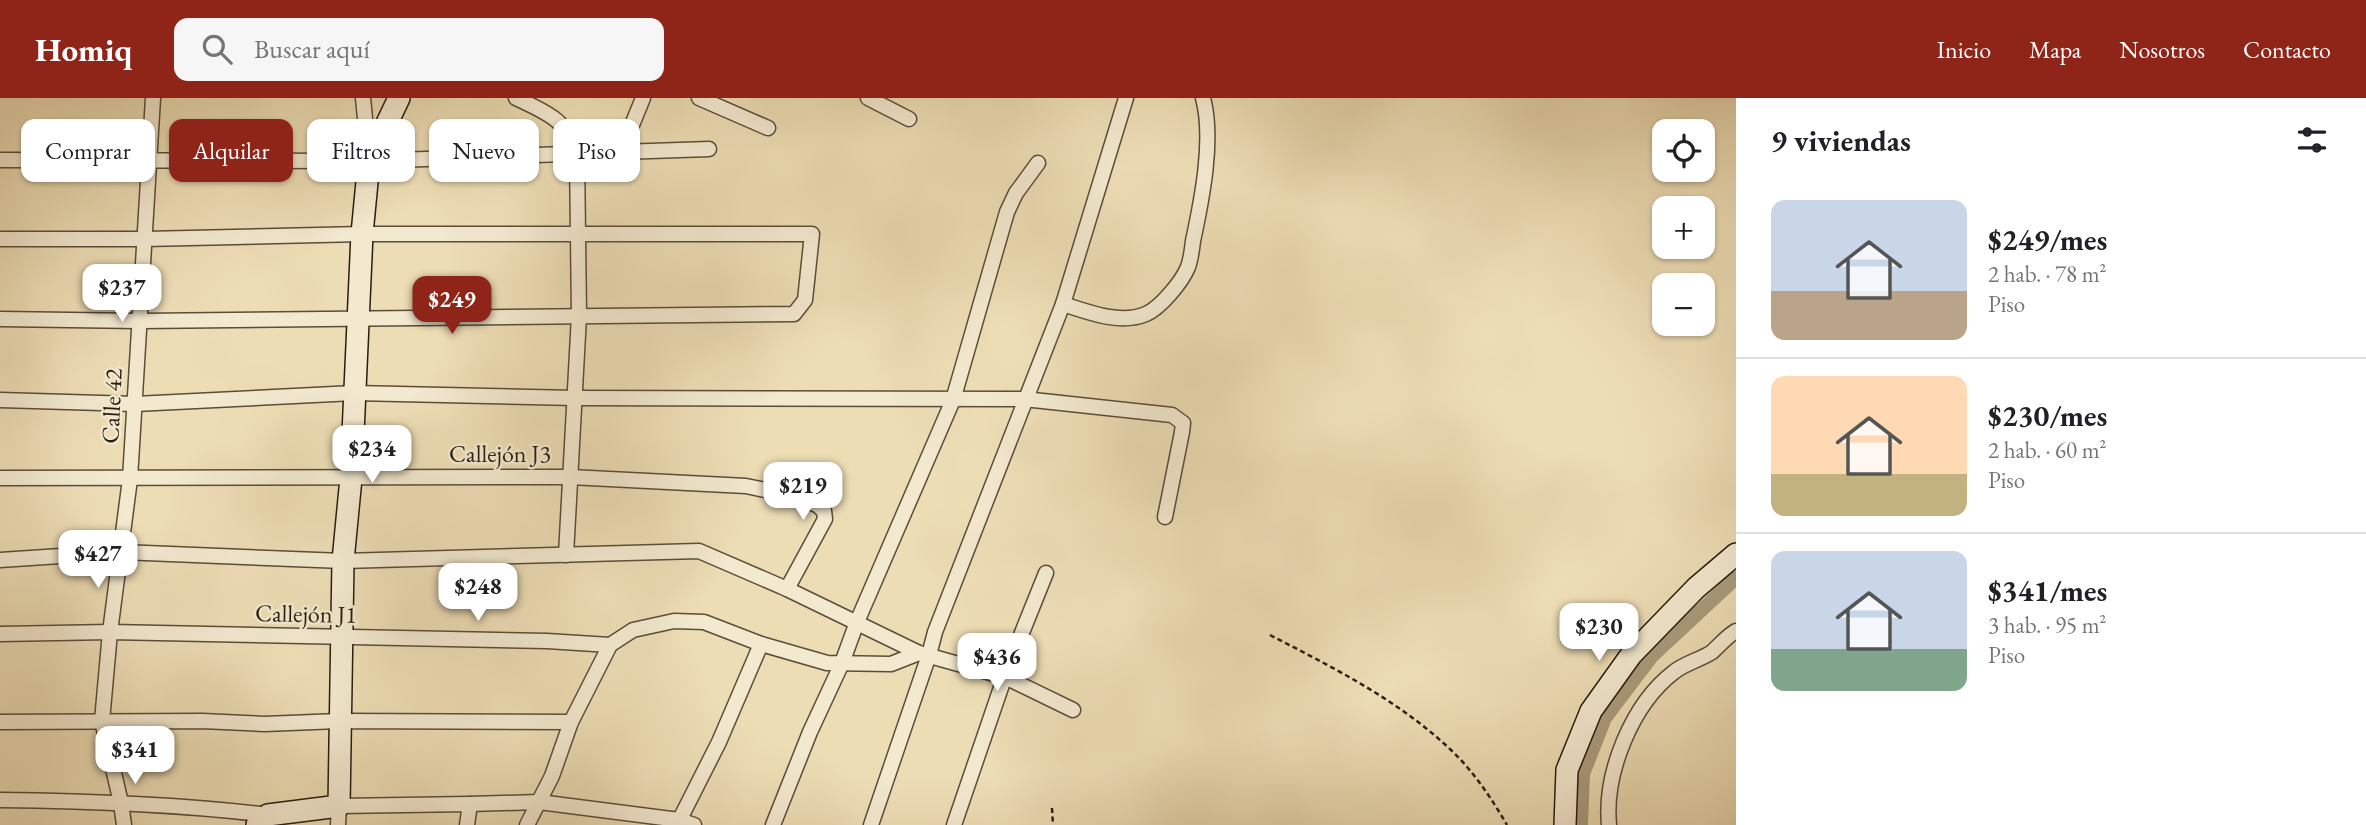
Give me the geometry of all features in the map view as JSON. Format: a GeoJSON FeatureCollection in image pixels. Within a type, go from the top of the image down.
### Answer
{"type":"FeatureCollection","features":[{"type":"Feature","properties":{"kind":"street","name":"Calle 42"},"geometry":{"type":"LineString","coordinates":[[152,119],[153,98]]}},
{"type":"Feature","properties":{"kind":"street"},"geometry":{"type":"LineString","coordinates":[[363,98],[365,119]]}},
{"type":"Feature","properties":{"kind":"street"},"geometry":{"type":"LineString","coordinates":[[389,119],[399,98]]}},
{"type":"Feature","properties":{"kind":"street"},"geometry":{"type":"LineString","coordinates":[[516,98],[555,119]]}},
{"type":"Feature","properties":{"kind":"street"},"geometry":{"type":"LineString","coordinates":[[634,119],[643,98]]}},
{"type":"Feature","properties":{"kind":"street"},"geometry":{"type":"LineString","coordinates":[[699,98],[768,128]]}},
{"type":"Feature","properties":{"kind":"street"},"geometry":{"type":"LineString","coordinates":[[868,98],[909,119]]}},
{"type":"Feature","properties":{"kind":"street"},"geometry":{"type":"LineString","coordinates":[[871,825],[924,654],[935,632],[1063,304],[1126,98]]}},
{"type":"Feature","properties":{"kind":"street"},"geometry":{"type":"LineString","coordinates":[[1063,304],[1105,317],[1144,315],[1158,308],[1188,268],[1199,214],[1207,144],[1203,98]]}},
{"type":"Feature","properties":{"kind":"street"},"geometry":{"type":"LineString","coordinates":[[640,151],[709,149]]}},
{"type":"Feature","properties":{"kind":"street"},"geometry":{"type":"LineString","coordinates":[[415,160],[553,156]]}},
{"type":"Feature","properties":{"kind":"street"},"geometry":{"type":"LineString","coordinates":[[0,160],[21,160]]}},
{"type":"Feature","properties":{"kind":"street"},"geometry":{"type":"LineString","coordinates":[[155,161],[307,161]]}},
{"type":"Feature","properties":{"kind":"street"},"geometry":{"type":"LineString","coordinates":[[773,825],[953,400],[1007,212],[1016,193],[1038,163]]}},
{"type":"Feature","properties":{"kind":"street","name":"Calle 42"},"geometry":{"type":"LineString","coordinates":[[124,825],[102,721],[110,632],[131,479],[148,182]]}},
{"type":"Feature","properties":{"kind":"street"},"geometry":{"type":"LineString","coordinates":[[339,816],[343,561],[351,478],[362,234],[367,182]]}},
{"type":"Feature","properties":{"kind":"street"},"geometry":{"type":"LineString","coordinates":[[566,555],[579,316],[577,182]]}},
{"type":"Feature","properties":{"kind":"street"},"geometry":{"type":"LineString","coordinates":[[0,239],[362,234],[812,234],[805,300],[794,314],[359,320],[0,319]]}},
{"type":"Feature","properties":{"kind":"street"},"geometry":{"type":"LineString","coordinates":[[0,400],[135,404],[354,393],[575,398],[1024,399],[1172,415],[1178,418],[1183,423],[1182,432],[1165,517]]}},
{"type":"Feature","properties":{"kind":"street","name":"Callejón J3"},"geometry":{"type":"LineString","coordinates":[[0,478],[570,477],[746,486],[789,495],[817,505],[824,511],[825,519],[788,589]]}},
{"type":"Feature","properties":{"kind":"street"},"geometry":{"type":"LineString","coordinates":[[0,560],[121,552],[343,561],[699,551],[788,589],[924,654],[1005,677],[1073,710]]}},
{"type":"Feature","properties":{"kind":"street"},"geometry":{"type":"LineString","coordinates":[[1565,825],[1567,771],[1591,711],[1631,655],[1696,589],[1736,554]]}},
{"type":"Feature","properties":{"kind":"street"},"geometry":{"type":"LineString","coordinates":[[954,825],[1005,677],[1046,573]]}},
{"type":"Feature","properties":{"kind":"street"},"geometry":{"type":"LineString","coordinates":[[527,825],[552,776],[571,722],[610,645],[633,631],[674,621],[704,622],[761,644],[827,663],[891,663],[924,654]]}},
{"type":"Feature","properties":{"kind":"street"},"geometry":{"type":"LineString","coordinates":[[1609,825],[1613,778],[1622,744],[1636,715],[1655,689],[1675,671],[1712,652],[1736,631]]}},
{"type":"Feature","properties":{"kind":"street","name":"Callejón J1"},"geometry":{"type":"LineString","coordinates":[[0,634],[110,632],[547,640],[610,645]]}},
{"type":"Feature","properties":{"kind":"street"},"geometry":{"type":"LineString","coordinates":[[678,823],[719,743],[761,644]]}},
{"type":"Feature","properties":{"kind":"street"},"geometry":{"type":"LineString","coordinates":[[0,722],[571,722]]}},
{"type":"Feature","properties":{"kind":"street"},"geometry":{"type":"LineString","coordinates":[[0,800],[121,803],[263,820],[470,804],[539,802],[694,825]]}},
{"type":"Feature","properties":{"kind":"street"},"geometry":{"type":"LineString","coordinates":[[467,825],[470,804]]}},
{"type":"Feature","properties":{"kind":"path"},"geometry":{"type":"LineString","coordinates":[[1270,635],[1345,674],[1407,713],[1454,752],[1492,799],[1507,825]]}},
{"type":"Feature","properties":{"kind":"path"},"geometry":{"type":"LineString","coordinates":[[1052,808],[1053,825]]}},
{"type":"Feature","properties":{"kind":"waterway"},"geometry":{"type":"LineString","coordinates":[[1581,825],[1583,774],[1605,718],[1652,656],[1736,578]]}}]}
